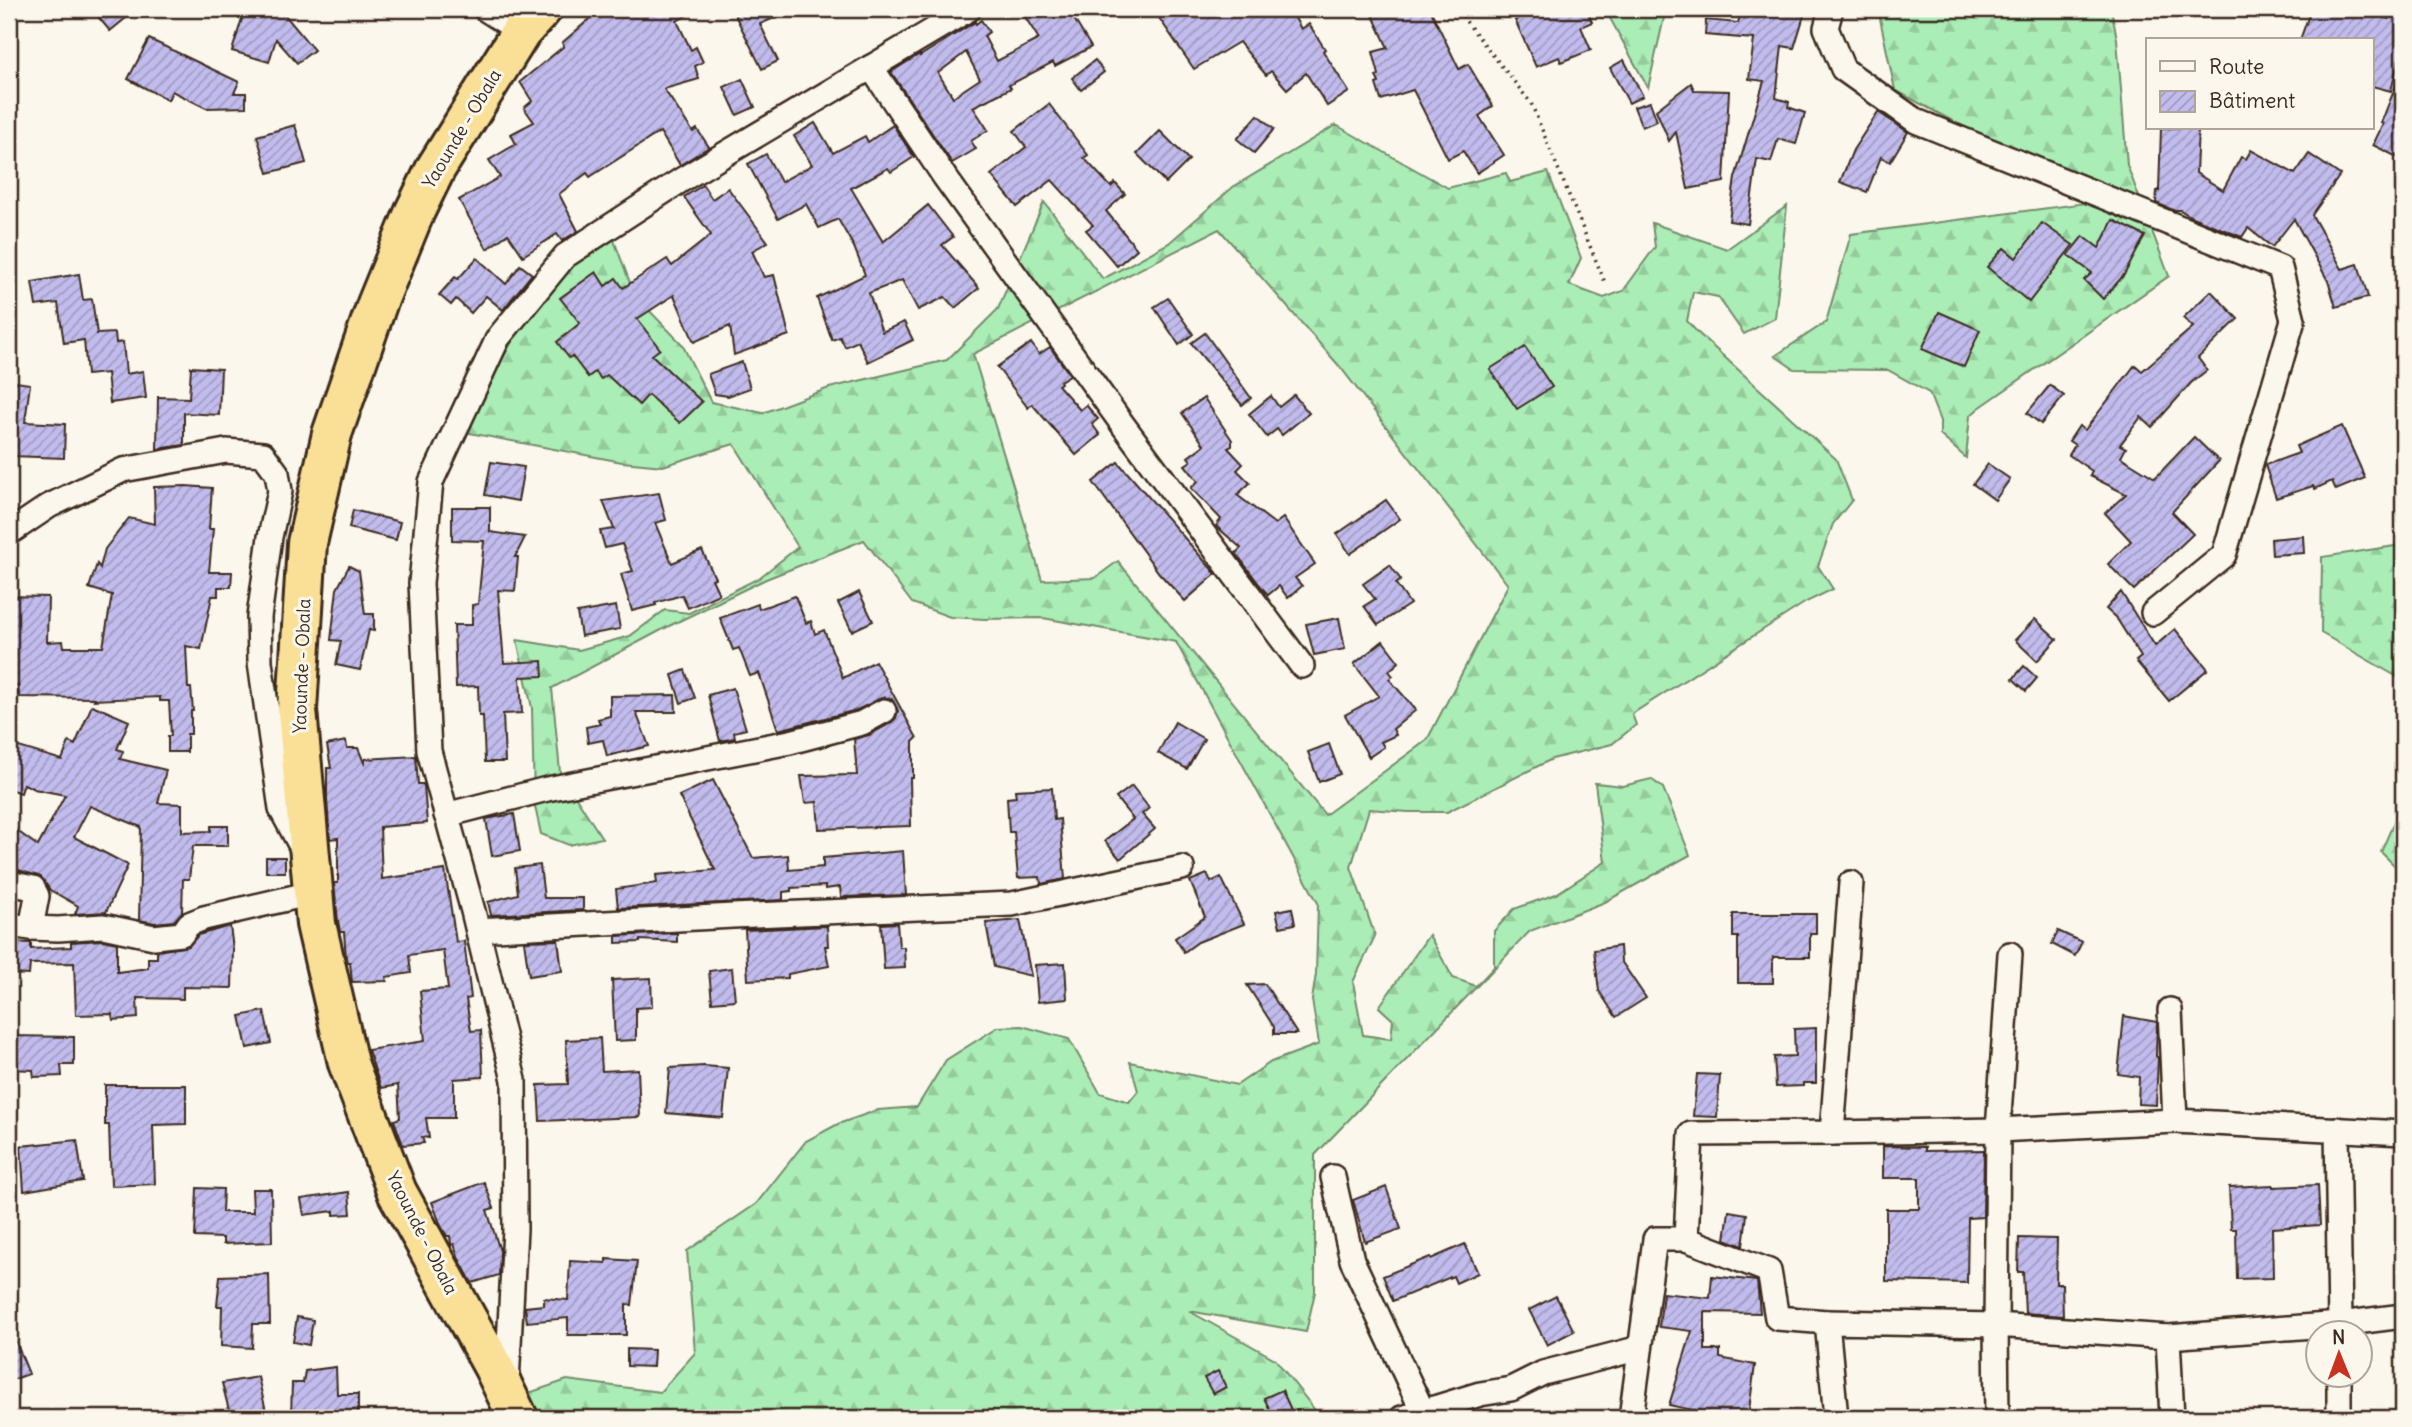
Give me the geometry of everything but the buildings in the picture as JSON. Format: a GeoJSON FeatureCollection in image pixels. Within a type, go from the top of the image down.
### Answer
{"type":"FeatureCollection","features":[{"type":"Feature","properties":{"kind":"highway","name":"Yaounde - Obala"},"geometry":{"type":"LineString","coordinates":[[512,1406],[397,1192],[348,1063],[316,924],[297,710],[307,543],[332,434],[377,304],[415,211],[456,134],[531,20]]}},
{"type":"Feature","properties":{"kind":"street"},"geometry":{"type":"LineString","coordinates":[[485,9],[531,20]]}},
{"type":"Feature","properties":{"kind":"street"},"geometry":{"type":"LineString","coordinates":[[1831,9],[1826,28],[1843,69],[1916,121],[2280,268],[2292,320],[2224,555],[2153,613]]}},
{"type":"Feature","properties":{"kind":"street"},"geometry":{"type":"LineString","coordinates":[[512,1406],[514,1080],[478,930],[429,751],[421,583],[431,482],[498,338],[565,256],[683,179],[965,10]]}},
{"type":"Feature","properties":{"kind":"street"},"geometry":{"type":"LineString","coordinates":[[871,67],[952,188],[1302,666]]}},
{"type":"Feature","properties":{"kind":"street"},"geometry":{"type":"LineString","coordinates":[[9,533],[49,506],[123,470],[226,450],[263,454],[277,473],[280,491],[270,537],[259,617],[260,662],[281,809],[311,878],[189,924],[183,934],[154,937],[103,926],[58,929],[20,926],[37,896],[33,888],[9,883]]}},
{"type":"Feature","properties":{"kind":"street"},"geometry":{"type":"LineString","coordinates":[[446,815],[547,789],[790,742],[862,723],[884,711]]}},
{"type":"Feature","properties":{"kind":"street"},"geometry":{"type":"LineString","coordinates":[[478,930],[733,915],[1012,904],[1182,868]]}},
{"type":"Feature","properties":{"kind":"street"},"geometry":{"type":"LineString","coordinates":[[1832,1133],[1851,883]]}},
{"type":"Feature","properties":{"kind":"street"},"geometry":{"type":"LineString","coordinates":[[1997,1418],[1998,1130],[2010,954]]}},
{"type":"Feature","properties":{"kind":"street"},"geometry":{"type":"LineString","coordinates":[[2170,1010],[2175,1121]]}},
{"type":"Feature","properties":{"kind":"street"},"geometry":{"type":"LineString","coordinates":[[1686,1239],[1690,1134],[1998,1130],[2175,1121],[2403,1133]]}},
{"type":"Feature","properties":{"kind":"street"},"geometry":{"type":"LineString","coordinates":[[2337,1129],[2340,1318]]}},
{"type":"Feature","properties":{"kind":"street"},"geometry":{"type":"LineString","coordinates":[[1333,1177],[1352,1260],[1412,1415],[1480,1394],[1511,1389],[1543,1373],[1640,1348]]}},
{"type":"Feature","properties":{"kind":"street"},"geometry":{"type":"LineString","coordinates":[[1631,1418],[1655,1239],[1686,1239],[1769,1271],[1777,1318],[1827,1322],[1996,1325],[2168,1337],[2304,1330]]}},
{"type":"Feature","properties":{"kind":"street"},"geometry":{"type":"LineString","coordinates":[[2374,1322],[2403,1316]]}},
{"type":"Feature","properties":{"kind":"street"},"geometry":{"type":"LineString","coordinates":[[1827,1322],[1836,1418]]}},
{"type":"Feature","properties":{"kind":"street"},"geometry":{"type":"LineString","coordinates":[[2168,1337],[2172,1418]]}},
{"type":"Feature","properties":{"kind":"street"},"geometry":{"type":"LineString","coordinates":[[2339,1388],[2339,1418]]}},
{"type":"Feature","properties":{"kind":"path"},"geometry":{"type":"LineString","coordinates":[[1460,9],[1465,20],[1531,103],[1606,285]]}},
{"type":"Feature","properties":{"kind":"green space"},"geometry":{"type":"Polygon","coordinates":[[[1605,9],[1666,9],[1648,88],[1605,9]]]}},
{"type":"Feature","properties":{"kind":"green space"},"geometry":{"type":"Polygon","coordinates":[[[1878,9],[2111,9],[2117,39],[2127,165],[2169,276],[1970,416],[1966,458],[1940,435],[1940,421],[1929,393],[1888,370],[1794,369],[1775,356],[1826,322],[1851,234],[2101,201],[1895,90],[1878,9]]]}},
{"type":"Feature","properties":{"kind":"green space"},"geometry":{"type":"Polygon","coordinates":[[[1336,125],[1448,188],[1506,173],[1510,182],[1548,172],[1581,258],[1569,285],[1604,298],[1623,291],[1655,247],[1652,223],[1727,249],[1787,206],[1775,318],[1744,334],[1718,297],[1693,292],[1687,321],[1836,459],[1852,500],[1833,524],[1818,566],[1833,589],[1806,602],[1632,714],[1636,725],[1612,744],[1552,759],[1447,812],[1369,809],[1351,867],[1375,936],[1353,982],[1363,1035],[1391,1039],[1393,1020],[1379,1007],[1429,935],[1453,978],[1476,986],[1494,967],[1494,931],[1514,909],[1556,894],[1605,862],[1595,783],[1623,786],[1651,779],[1663,788],[1690,855],[1605,902],[1530,931],[1315,1155],[1315,1292],[1306,1332],[1189,1311],[1275,1359],[1321,1418],[514,1418],[505,1401],[567,1380],[660,1392],[695,1353],[687,1251],[756,1204],[806,1141],[838,1124],[878,1110],[917,1107],[946,1060],[998,1027],[1022,1026],[1069,1039],[1100,1093],[1129,1102],[1138,1091],[1130,1062],[1237,1085],[1271,1062],[1319,1044],[1312,1000],[1316,974],[1318,903],[1176,642],[1043,618],[950,617],[912,603],[864,540],[766,579],[669,626],[552,688],[560,772],[602,838],[569,845],[541,834],[534,802],[532,708],[517,640],[579,650],[630,636],[665,610],[689,613],[759,578],[798,547],[734,444],[663,466],[622,462],[449,429],[504,356],[553,268],[609,227],[635,296],[682,344],[711,402],[763,413],[829,388],[947,360],[998,309],[1044,202],[1103,279],[1169,243],[1233,187],[1336,125]],[[1219,229],[973,354],[1042,580],[1095,578],[1118,561],[1325,815],[1427,740],[1508,585],[1341,368],[1219,229]]]}},
{"type":"Feature","properties":{"kind":"green space"},"geometry":{"type":"Polygon","coordinates":[[[2402,545],[2403,700],[2401,679],[2321,633],[2322,557],[2402,545]]]}},
{"type":"Feature","properties":{"kind":"green space"},"geometry":{"type":"Polygon","coordinates":[[[2403,801],[2403,874],[2381,852],[2403,801]]]}}]}
